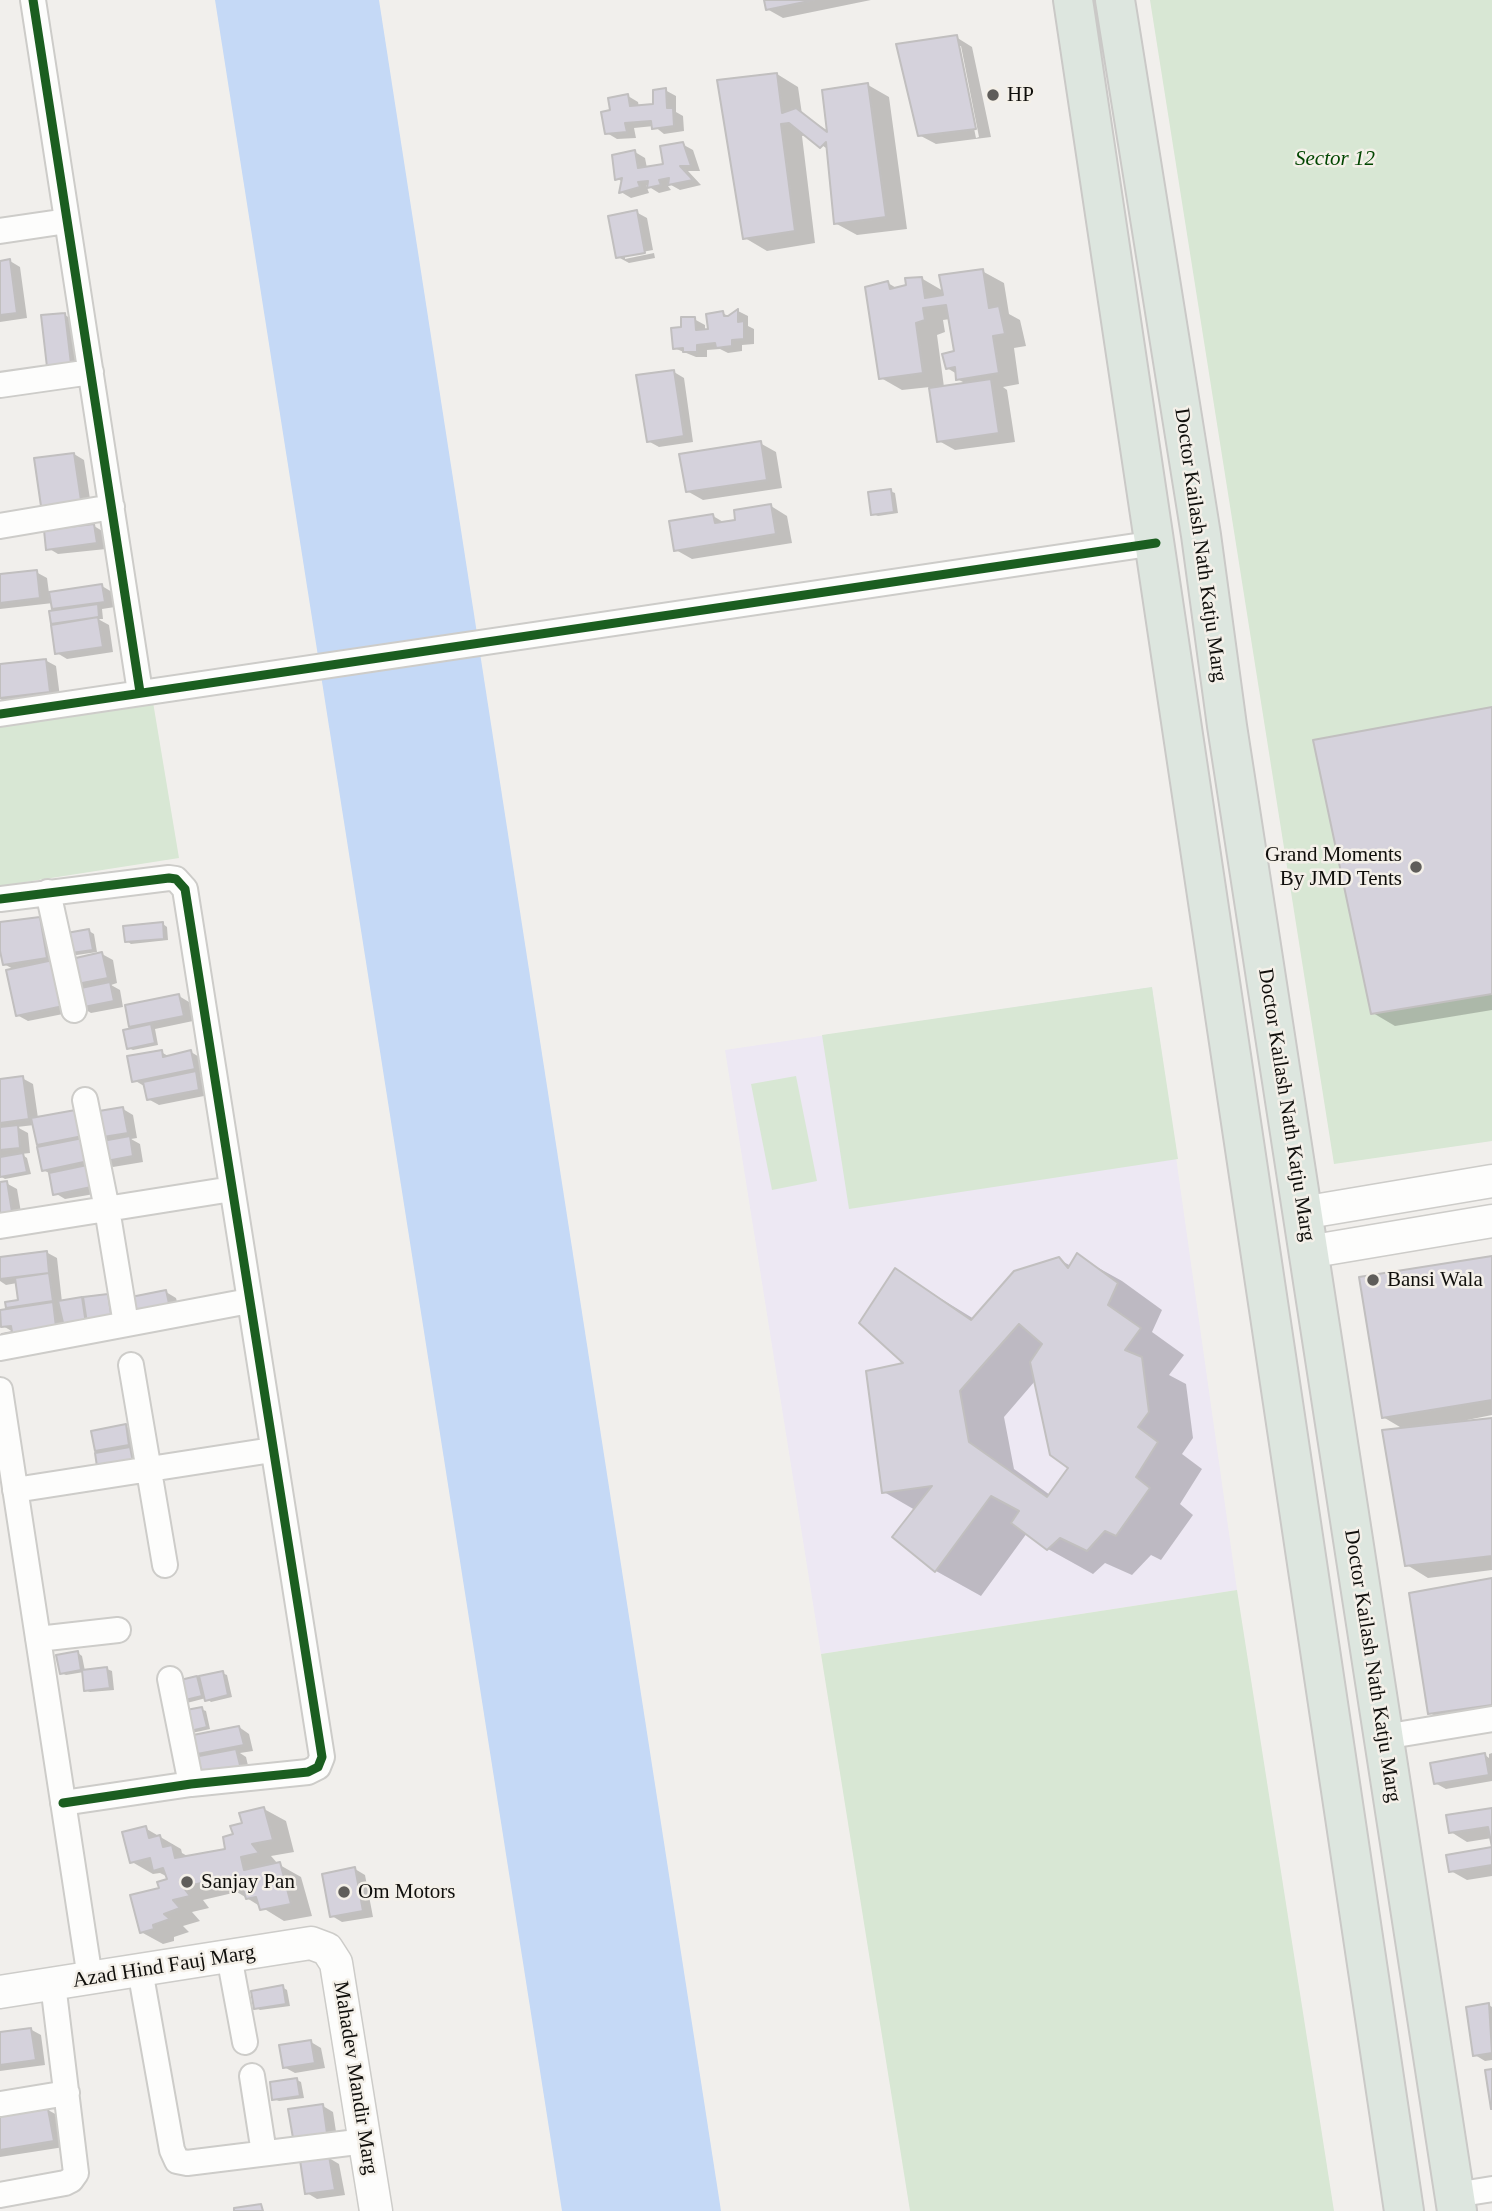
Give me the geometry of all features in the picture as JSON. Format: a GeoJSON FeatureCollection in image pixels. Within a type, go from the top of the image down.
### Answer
{"type":"FeatureCollection","features":[{"type":"Feature","properties":{"kind":"main road","name":"Doctor Kailash Nath Katju Marg"},"geometry":{"type":"LineString","coordinates":[[1073,0],[1404,2211]]}},
{"type":"Feature","properties":{"kind":"main road","name":"Doctor Kailash Nath Katju Marg"},"geometry":{"type":"LineString","coordinates":[[1115,0],[1201,535],[1227,726],[1456,2203]]}},
{"type":"Feature","properties":{"kind":"main road"},"geometry":{"type":"LineString","coordinates":[[1196,827],[1242,820]]}},
{"type":"Feature","properties":{"kind":"main road"},"geometry":{"type":"LineString","coordinates":[[1352,1861],[1402,1853]]}},
{"type":"Feature","properties":{"kind":"street"},"geometry":{"type":"LineString","coordinates":[[33,0],[140,692]]}},
{"type":"Feature","properties":{"kind":"street"},"geometry":{"type":"LineString","coordinates":[[0,231],[67,221]]}},
{"type":"Feature","properties":{"kind":"street"},"geometry":{"type":"LineString","coordinates":[[0,385],[91,372]]}},
{"type":"Feature","properties":{"kind":"street"},"geometry":{"type":"LineString","coordinates":[[0,526],[112,508]]}},
{"type":"Feature","properties":{"kind":"street"},"geometry":{"type":"LineString","coordinates":[[0,714],[1156,543]]}},
{"type":"Feature","properties":{"kind":"street"},"geometry":{"type":"LineString","coordinates":[[0,899],[169,878],[176,879],[185,889],[322,1757],[318,1767],[308,1772],[191,1784],[63,1802]]}},
{"type":"Feature","properties":{"kind":"street"},"geometry":{"type":"LineString","coordinates":[[48,892],[74,1010]]}},
{"type":"Feature","properties":{"kind":"street"},"geometry":{"type":"LineString","coordinates":[[85,1100],[126,1324]]}},
{"type":"Feature","properties":{"kind":"street"},"geometry":{"type":"LineString","coordinates":[[1302,1213],[1492,1181]]}},
{"type":"Feature","properties":{"kind":"street"},"geometry":{"type":"LineString","coordinates":[[0,1226],[232,1189]]}},
{"type":"Feature","properties":{"kind":"street"},"geometry":{"type":"LineString","coordinates":[[1308,1252],[1492,1221]]}},
{"type":"Feature","properties":{"kind":"street"},"geometry":{"type":"LineString","coordinates":[[0,1348],[249,1301]]}},
{"type":"Feature","properties":{"kind":"street"},"geometry":{"type":"LineString","coordinates":[[131,1365],[166,1565]]}},
{"type":"Feature","properties":{"kind":"street"},"geometry":{"type":"LineString","coordinates":[[0,1390],[11,1505],[38,1640],[90,1978]]}},
{"type":"Feature","properties":{"kind":"street"},"geometry":{"type":"LineString","coordinates":[[11,1505],[149,1469],[272,1450]]}},
{"type":"Feature","properties":{"kind":"street"},"geometry":{"type":"LineString","coordinates":[[38,1640],[118,1630]]}},
{"type":"Feature","properties":{"kind":"street"},"geometry":{"type":"LineString","coordinates":[[170,1679],[191,1784]]}},
{"type":"Feature","properties":{"kind":"street"},"geometry":{"type":"LineString","coordinates":[[1384,1737],[1492,1719]]}},
{"type":"Feature","properties":{"kind":"street","name":"Azad Hind Fauj Marg"},"geometry":{"type":"LineString","coordinates":[[0,1992],[311,1944],[327,1949]]}},
{"type":"Feature","properties":{"kind":"street","name":"Mahadev Mandir Marg"},"geometry":{"type":"LineString","coordinates":[[327,1949],[337,1963],[376,2211]]}},
{"type":"Feature","properties":{"kind":"street"},"geometry":{"type":"LineString","coordinates":[[229,1956],[245,2042]]}},
{"type":"Feature","properties":{"kind":"street"},"geometry":{"type":"LineString","coordinates":[[140,1970],[177,2161],[187,2163],[365,2141]]}},
{"type":"Feature","properties":{"kind":"street"},"geometry":{"type":"LineString","coordinates":[[0,2195],[65,2183],[76,2173],[53,1984]]}},
{"type":"Feature","properties":{"kind":"street"},"geometry":{"type":"LineString","coordinates":[[252,2076],[264,2153]]}},
{"type":"Feature","properties":{"kind":"street"},"geometry":{"type":"LineString","coordinates":[[1,2104],[67,2092]]}},
{"type":"Feature","properties":{"kind":"street"},"geometry":{"type":"LineString","coordinates":[[1456,2203],[1492,2189]]}},
{"type":"Feature","properties":{"kind":"shaded area"},"geometry":{"type":"Polygon","coordinates":[[[1152,987],[1237,1590],[821,1654],[725,1050],[1152,987]]]}},
{"type":"Feature","properties":{"kind":"green space","name":"Sector 12"},"geometry":{"type":"Polygon","coordinates":[[[1150,0],[1492,0],[1492,1141],[1334,1164],[1150,0]]]}},
{"type":"Feature","properties":{"kind":"green space"},"geometry":{"type":"Polygon","coordinates":[[[153,702],[179,858],[0,886],[0,726],[153,702]]]}},
{"type":"Feature","properties":{"kind":"green space"},"geometry":{"type":"Polygon","coordinates":[[[1152,987],[1178,1159],[849,1209],[822,1035],[1152,987]]]}},
{"type":"Feature","properties":{"kind":"green space"},"geometry":{"type":"Polygon","coordinates":[[[796,1076],[817,1181],[772,1190],[751,1084],[796,1076]]]}},
{"type":"Feature","properties":{"kind":"green space"},"geometry":{"type":"Polygon","coordinates":[[[1237,1590],[1334,2211],[910,2211],[821,1654],[1237,1590]]]}},
{"type":"Feature","properties":{"kind":"water"},"geometry":{"type":"Polygon","coordinates":[[[215,0],[379,0],[721,2211],[562,2211],[215,0]]]}},
{"type":"Feature","properties":{"kind":"building"},"geometry":{"type":"Polygon","coordinates":[[[764,0],[814,0],[766,10],[764,0]]]}},
{"type":"Feature","properties":{"kind":"building"},"geometry":{"type":"Polygon","coordinates":[[[957,35],[976,129],[918,136],[896,44],[957,35]]]}},
{"type":"Feature","properties":{"kind":"building"},"geometry":{"type":"Polygon","coordinates":[[[777,73],[782,113],[796,108],[827,132],[822,90],[868,83],[886,217],[834,224],[826,142],[820,148],[789,123],[781,124],[795,231],[743,239],[717,80],[777,73]]]}},
{"type":"Feature","properties":{"kind":"building"},"geometry":{"type":"Polygon","coordinates":[[[666,88],[667,108],[673,108],[674,126],[652,129],[651,121],[625,123],[627,132],[605,134],[601,112],[610,110],[608,98],[628,94],[630,106],[653,104],[653,90],[666,88]]]}},
{"type":"Feature","properties":{"kind":"building"},"geometry":{"type":"Polygon","coordinates":[[[683,142],[691,166],[680,166],[693,180],[668,185],[669,178],[659,180],[661,185],[647,188],[648,181],[638,182],[640,187],[619,193],[622,178],[615,180],[612,155],[635,150],[638,168],[663,164],[660,146],[683,142]]]}},
{"type":"Feature","properties":{"kind":"building"},"geometry":{"type":"Polygon","coordinates":[[[637,210],[645,253],[616,258],[608,216],[637,210]]]}},
{"type":"Feature","properties":{"kind":"building"},"geometry":{"type":"Polygon","coordinates":[[[10,259],[17,313],[0,315],[0,261],[10,259]]]}},
{"type":"Feature","properties":{"kind":"building"},"geometry":{"type":"Polygon","coordinates":[[[983,269],[989,308],[999,306],[1005,334],[993,336],[999,373],[956,380],[955,367],[946,369],[942,354],[954,351],[946,305],[923,308],[925,320],[916,323],[923,373],[879,379],[865,287],[888,281],[890,289],[906,285],[905,278],[922,277],[925,298],[943,295],[939,275],[983,269]]]}},
{"type":"Feature","properties":{"kind":"building"},"geometry":{"type":"Polygon","coordinates":[[[738,309],[738,322],[744,321],[744,339],[732,340],[732,346],[716,348],[715,343],[697,345],[697,352],[683,352],[683,348],[673,349],[671,328],[681,327],[681,317],[695,317],[696,330],[708,329],[706,314],[723,311],[724,316],[728,316],[738,309]]]}},
{"type":"Feature","properties":{"kind":"building"},"geometry":{"type":"Polygon","coordinates":[[[65,313],[71,364],[47,367],[41,315],[65,313]]]}},
{"type":"Feature","properties":{"kind":"building"},"geometry":{"type":"Polygon","coordinates":[[[674,370],[684,436],[647,442],[636,375],[674,370]]]}},
{"type":"Feature","properties":{"kind":"building"},"geometry":{"type":"Polygon","coordinates":[[[991,379],[999,433],[937,442],[929,388],[991,379]]]}},
{"type":"Feature","properties":{"kind":"building"},"geometry":{"type":"Polygon","coordinates":[[[761,441],[767,480],[686,492],[679,454],[761,441]]]}},
{"type":"Feature","properties":{"kind":"building"},"geometry":{"type":"Polygon","coordinates":[[[74,453],[82,507],[42,513],[34,458],[74,453]]]}},
{"type":"Feature","properties":{"kind":"building"},"geometry":{"type":"Polygon","coordinates":[[[891,489],[894,512],[871,515],[868,492],[891,489]]]}},
{"type":"Feature","properties":{"kind":"building"},"geometry":{"type":"Polygon","coordinates":[[[771,504],[776,534],[674,551],[669,521],[713,514],[715,523],[735,520],[734,510],[771,504]]]}},
{"type":"Feature","properties":{"kind":"building"},"geometry":{"type":"Polygon","coordinates":[[[94,524],[97,543],[46,550],[44,530],[94,524]]]}},
{"type":"Feature","properties":{"kind":"building"},"geometry":{"type":"Polygon","coordinates":[[[37,570],[40,598],[0,603],[0,574],[37,570]]]}},
{"type":"Feature","properties":{"kind":"building"},"geometry":{"type":"Polygon","coordinates":[[[102,584],[105,602],[52,609],[49,592],[102,584]]]}},
{"type":"Feature","properties":{"kind":"building"},"geometry":{"type":"Polygon","coordinates":[[[98,604],[99,617],[51,624],[49,611],[98,604]]]}},
{"type":"Feature","properties":{"kind":"building"},"geometry":{"type":"Polygon","coordinates":[[[98,617],[103,647],[55,654],[51,625],[98,617]]]}},
{"type":"Feature","properties":{"kind":"building"},"geometry":{"type":"Polygon","coordinates":[[[46,659],[50,692],[0,698],[0,664],[46,659]]]}},
{"type":"Feature","properties":{"kind":"building","name":"Grand Moments By JMD Tents"},"geometry":{"type":"Polygon","coordinates":[[[1492,707],[1492,994],[1371,1014],[1313,740],[1492,707]]]}},
{"type":"Feature","properties":{"kind":"building"},"geometry":{"type":"Polygon","coordinates":[[[40,917],[47,958],[3,965],[0,922],[40,917]]]}},
{"type":"Feature","properties":{"kind":"building"},"geometry":{"type":"Polygon","coordinates":[[[163,922],[164,939],[125,942],[123,926],[163,922]]]}},
{"type":"Feature","properties":{"kind":"building"},"geometry":{"type":"Polygon","coordinates":[[[89,929],[93,950],[64,954],[61,934],[89,929]]]}},
{"type":"Feature","properties":{"kind":"building"},"geometry":{"type":"Polygon","coordinates":[[[102,952],[108,978],[72,985],[67,960],[102,952]]]}},
{"type":"Feature","properties":{"kind":"building"},"geometry":{"type":"Polygon","coordinates":[[[58,959],[68,1005],[16,1016],[6,970],[58,959]]]}},
{"type":"Feature","properties":{"kind":"building"},"geometry":{"type":"Polygon","coordinates":[[[110,982],[114,1001],[79,1008],[76,989],[110,982]]]}},
{"type":"Feature","properties":{"kind":"building"},"geometry":{"type":"Polygon","coordinates":[[[179,994],[184,1016],[129,1027],[125,1005],[179,994]]]}},
{"type":"Feature","properties":{"kind":"building"},"geometry":{"type":"Polygon","coordinates":[[[151,1024],[155,1043],[127,1049],[123,1030],[151,1024]]]}},
{"type":"Feature","properties":{"kind":"building"},"geometry":{"type":"Polygon","coordinates":[[[162,1050],[163,1057],[191,1050],[195,1069],[132,1082],[127,1056],[162,1050]]]}},
{"type":"Feature","properties":{"kind":"building"},"geometry":{"type":"Polygon","coordinates":[[[196,1071],[199,1090],[147,1100],[143,1082],[196,1071]]]}},
{"type":"Feature","properties":{"kind":"building"},"geometry":{"type":"Polygon","coordinates":[[[23,1076],[29,1119],[0,1123],[0,1079],[23,1076]]]}},
{"type":"Feature","properties":{"kind":"building"},"geometry":{"type":"Polygon","coordinates":[[[123,1107],[128,1133],[97,1138],[93,1112],[123,1107]]]}},
{"type":"Feature","properties":{"kind":"building"},"geometry":{"type":"Polygon","coordinates":[[[81,1109],[88,1135],[37,1145],[31,1118],[81,1109]]]}},
{"type":"Feature","properties":{"kind":"building"},"geometry":{"type":"Polygon","coordinates":[[[18,1125],[20,1148],[0,1150],[0,1127],[18,1125]]]}},
{"type":"Feature","properties":{"kind":"building"},"geometry":{"type":"Polygon","coordinates":[[[130,1136],[133,1156],[101,1162],[97,1142],[130,1136]]]}},
{"type":"Feature","properties":{"kind":"building"},"geometry":{"type":"Polygon","coordinates":[[[88,1137],[93,1160],[42,1171],[37,1147],[88,1137]]]}},
{"type":"Feature","properties":{"kind":"building"},"geometry":{"type":"Polygon","coordinates":[[[23,1153],[27,1172],[0,1177],[0,1157],[23,1153]]]}},
{"type":"Feature","properties":{"kind":"building"},"geometry":{"type":"Polygon","coordinates":[[[92,1164],[96,1186],[53,1195],[49,1173],[92,1164]]]}},
{"type":"Feature","properties":{"kind":"building"},"geometry":{"type":"Polygon","coordinates":[[[7,1181],[13,1218],[0,1220],[0,1182],[7,1181]]]}},
{"type":"Feature","properties":{"kind":"building"},"geometry":{"type":"Polygon","coordinates":[[[47,1251],[49,1273],[0,1279],[0,1257],[47,1251]]]}},
{"type":"Feature","properties":{"kind":"building"},"geometry":{"type":"Polygon","coordinates":[[[1077,1253],[1118,1283],[1108,1305],[1141,1328],[1125,1350],[1142,1357],[1149,1412],[1138,1427],[1158,1442],[1136,1477],[1150,1488],[1116,1536],[1105,1531],[1087,1551],[1060,1538],[1047,1550],[1011,1523],[1019,1511],[991,1496],[935,1572],[892,1537],[932,1486],[882,1493],[866,1371],[903,1363],[859,1323],[895,1268],[971,1320],[1014,1271],[1059,1257],[1068,1268],[1077,1253]],[[1019,1324],[960,1391],[969,1442],[1047,1497],[1068,1468],[1050,1455],[1030,1362],[1042,1344],[1019,1324]]]}},
{"type":"Feature","properties":{"kind":"building"},"geometry":{"type":"Polygon","coordinates":[[[1492,1256],[1492,1400],[1382,1418],[1359,1277],[1492,1256]]]}},
{"type":"Feature","properties":{"kind":"building"},"geometry":{"type":"Polygon","coordinates":[[[49,1273],[53,1301],[6,1308],[5,1302],[18,1300],[15,1278],[49,1273]]]}},
{"type":"Feature","properties":{"kind":"building"},"geometry":{"type":"Polygon","coordinates":[[[166,1290],[170,1308],[130,1316],[126,1298],[166,1290]]]}},
{"type":"Feature","properties":{"kind":"building"},"geometry":{"type":"Polygon","coordinates":[[[108,1294],[112,1320],[87,1323],[83,1297],[108,1294]]]}},
{"type":"Feature","properties":{"kind":"building"},"geometry":{"type":"Polygon","coordinates":[[[82,1297],[86,1324],[64,1327],[58,1301],[82,1297]]]}},
{"type":"Feature","properties":{"kind":"building"},"geometry":{"type":"Polygon","coordinates":[[[53,1302],[56,1327],[2,1337],[2,1334],[12,1332],[11,1326],[1,1327],[0,1310],[53,1302]]]}},
{"type":"Feature","properties":{"kind":"building"},"geometry":{"type":"Polygon","coordinates":[[[1492,1418],[1492,1556],[1405,1566],[1382,1430],[1492,1418]]]}},
{"type":"Feature","properties":{"kind":"building"},"geometry":{"type":"Polygon","coordinates":[[[126,1424],[129,1445],[95,1451],[91,1431],[126,1424]]]}},
{"type":"Feature","properties":{"kind":"building"},"geometry":{"type":"Polygon","coordinates":[[[130,1447],[134,1467],[98,1473],[95,1453],[130,1447]]]}},
{"type":"Feature","properties":{"kind":"building"},"geometry":{"type":"Polygon","coordinates":[[[1492,1578],[1492,1705],[1428,1714],[1409,1593],[1492,1578]]]}},
{"type":"Feature","properties":{"kind":"building"},"geometry":{"type":"Polygon","coordinates":[[[78,1651],[81,1670],[60,1674],[56,1655],[78,1651]]]}},
{"type":"Feature","properties":{"kind":"building"},"geometry":{"type":"Polygon","coordinates":[[[107,1667],[110,1688],[84,1691],[82,1670],[107,1667]]]}},
{"type":"Feature","properties":{"kind":"building"},"geometry":{"type":"Polygon","coordinates":[[[223,1671],[228,1695],[205,1701],[199,1676],[223,1671]]]}},
{"type":"Feature","properties":{"kind":"building"},"geometry":{"type":"Polygon","coordinates":[[[197,1676],[202,1696],[181,1701],[176,1681],[197,1676]]]}},
{"type":"Feature","properties":{"kind":"building"},"geometry":{"type":"Polygon","coordinates":[[[202,1707],[207,1727],[186,1732],[181,1711],[202,1707]]]}},
{"type":"Feature","properties":{"kind":"building"},"geometry":{"type":"Polygon","coordinates":[[[239,1726],[244,1745],[192,1755],[188,1736],[239,1726]]]}},
{"type":"Feature","properties":{"kind":"building"},"geometry":{"type":"Polygon","coordinates":[[[236,1749],[241,1769],[198,1776],[194,1757],[236,1749]]]}},
{"type":"Feature","properties":{"kind":"building"},"geometry":{"type":"Polygon","coordinates":[[[1485,1753],[1489,1775],[1434,1784],[1430,1763],[1485,1753]]]}},
{"type":"Feature","properties":{"kind":"building"},"geometry":{"type":"Polygon","coordinates":[[[264,1807],[273,1840],[252,1844],[259,1853],[241,1857],[244,1870],[280,1862],[291,1904],[260,1910],[256,1897],[246,1899],[243,1889],[233,1891],[229,1877],[183,1887],[190,1896],[173,1900],[180,1908],[164,1914],[170,1919],[153,1925],[154,1929],[140,1933],[130,1895],[159,1888],[157,1882],[167,1879],[163,1868],[153,1871],[150,1858],[130,1863],[122,1832],[146,1826],[149,1838],[160,1835],[163,1847],[172,1845],[175,1858],[225,1849],[223,1837],[233,1834],[230,1826],[242,1823],[239,1813],[264,1807]]]}},
{"type":"Feature","properties":{"kind":"building"},"geometry":{"type":"Polygon","coordinates":[[[1492,1808],[1492,1847],[1488,1827],[1449,1833],[1446,1815],[1492,1808]]]}},
{"type":"Feature","properties":{"kind":"building"},"geometry":{"type":"Polygon","coordinates":[[[1492,1847],[1492,1865],[1449,1872],[1446,1855],[1492,1847]]]}},
{"type":"Feature","properties":{"kind":"building"},"geometry":{"type":"Polygon","coordinates":[[[355,1867],[363,1911],[330,1917],[322,1874],[355,1867]]]}},
{"type":"Feature","properties":{"kind":"building"},"geometry":{"type":"Polygon","coordinates":[[[283,1985],[286,2004],[254,2009],[251,1991],[283,1985]]]}},
{"type":"Feature","properties":{"kind":"building"},"geometry":{"type":"Polygon","coordinates":[[[1489,2003],[1492,2053],[1473,2056],[1466,2007],[1489,2003]]]}},
{"type":"Feature","properties":{"kind":"building"},"geometry":{"type":"Polygon","coordinates":[[[31,2028],[36,2060],[0,2065],[0,2032],[31,2028]]]}},
{"type":"Feature","properties":{"kind":"building"},"geometry":{"type":"Polygon","coordinates":[[[311,2040],[315,2063],[283,2068],[279,2045],[311,2040]]]}},
{"type":"Feature","properties":{"kind":"building"},"geometry":{"type":"Polygon","coordinates":[[[1492,2069],[1492,2109],[1491,2109],[1485,2070],[1492,2069]]]}},
{"type":"Feature","properties":{"kind":"building"},"geometry":{"type":"Polygon","coordinates":[[[297,2078],[300,2096],[272,2100],[270,2082],[297,2078]]]}},
{"type":"Feature","properties":{"kind":"building"},"geometry":{"type":"Polygon","coordinates":[[[323,2104],[327,2133],[293,2138],[288,2109],[323,2104]]]}},
{"type":"Feature","properties":{"kind":"building"},"geometry":{"type":"Polygon","coordinates":[[[48,2109],[54,2141],[0,2150],[0,2116],[48,2109]]]}},
{"type":"Feature","properties":{"kind":"building"},"geometry":{"type":"Polygon","coordinates":[[[329,2156],[335,2190],[305,2194],[300,2160],[329,2156]]]}},
{"type":"Feature","properties":{"kind":"building"},"geometry":{"type":"Polygon","coordinates":[[[261,2204],[263,2211],[234,2211],[234,2208],[261,2204]]]}},
{"type":"Feature","properties":{"kind":"cycle path"},"geometry":{"type":"LineString","coordinates":[[33,0],[140,692]]}},
{"type":"Feature","properties":{"kind":"cycle path"},"geometry":{"type":"LineString","coordinates":[[0,714],[1156,543]]}},
{"type":"Feature","properties":{"kind":"cycle path"},"geometry":{"type":"LineString","coordinates":[[0,899],[169,878],[176,879],[185,889],[322,1757],[318,1767],[308,1772],[191,1784],[63,1803]]}},
{"type":"Feature","properties":{"kind":"place","name":"HP"},"geometry":{"type":"Point","coordinates":[993,95]}},
{"type":"Feature","properties":{"kind":"place","name":"Grand Moments By JMD Tents"},"geometry":{"type":"Point","coordinates":[1416,867]}},
{"type":"Feature","properties":{"kind":"place","name":"Bansi Wala"},"geometry":{"type":"Point","coordinates":[1373,1280]}},
{"type":"Feature","properties":{"kind":"place","name":"Sanjay Pan"},"geometry":{"type":"Point","coordinates":[187,1882]}},
{"type":"Feature","properties":{"kind":"place","name":"Om Motors"},"geometry":{"type":"Point","coordinates":[344,1892]}}]}
